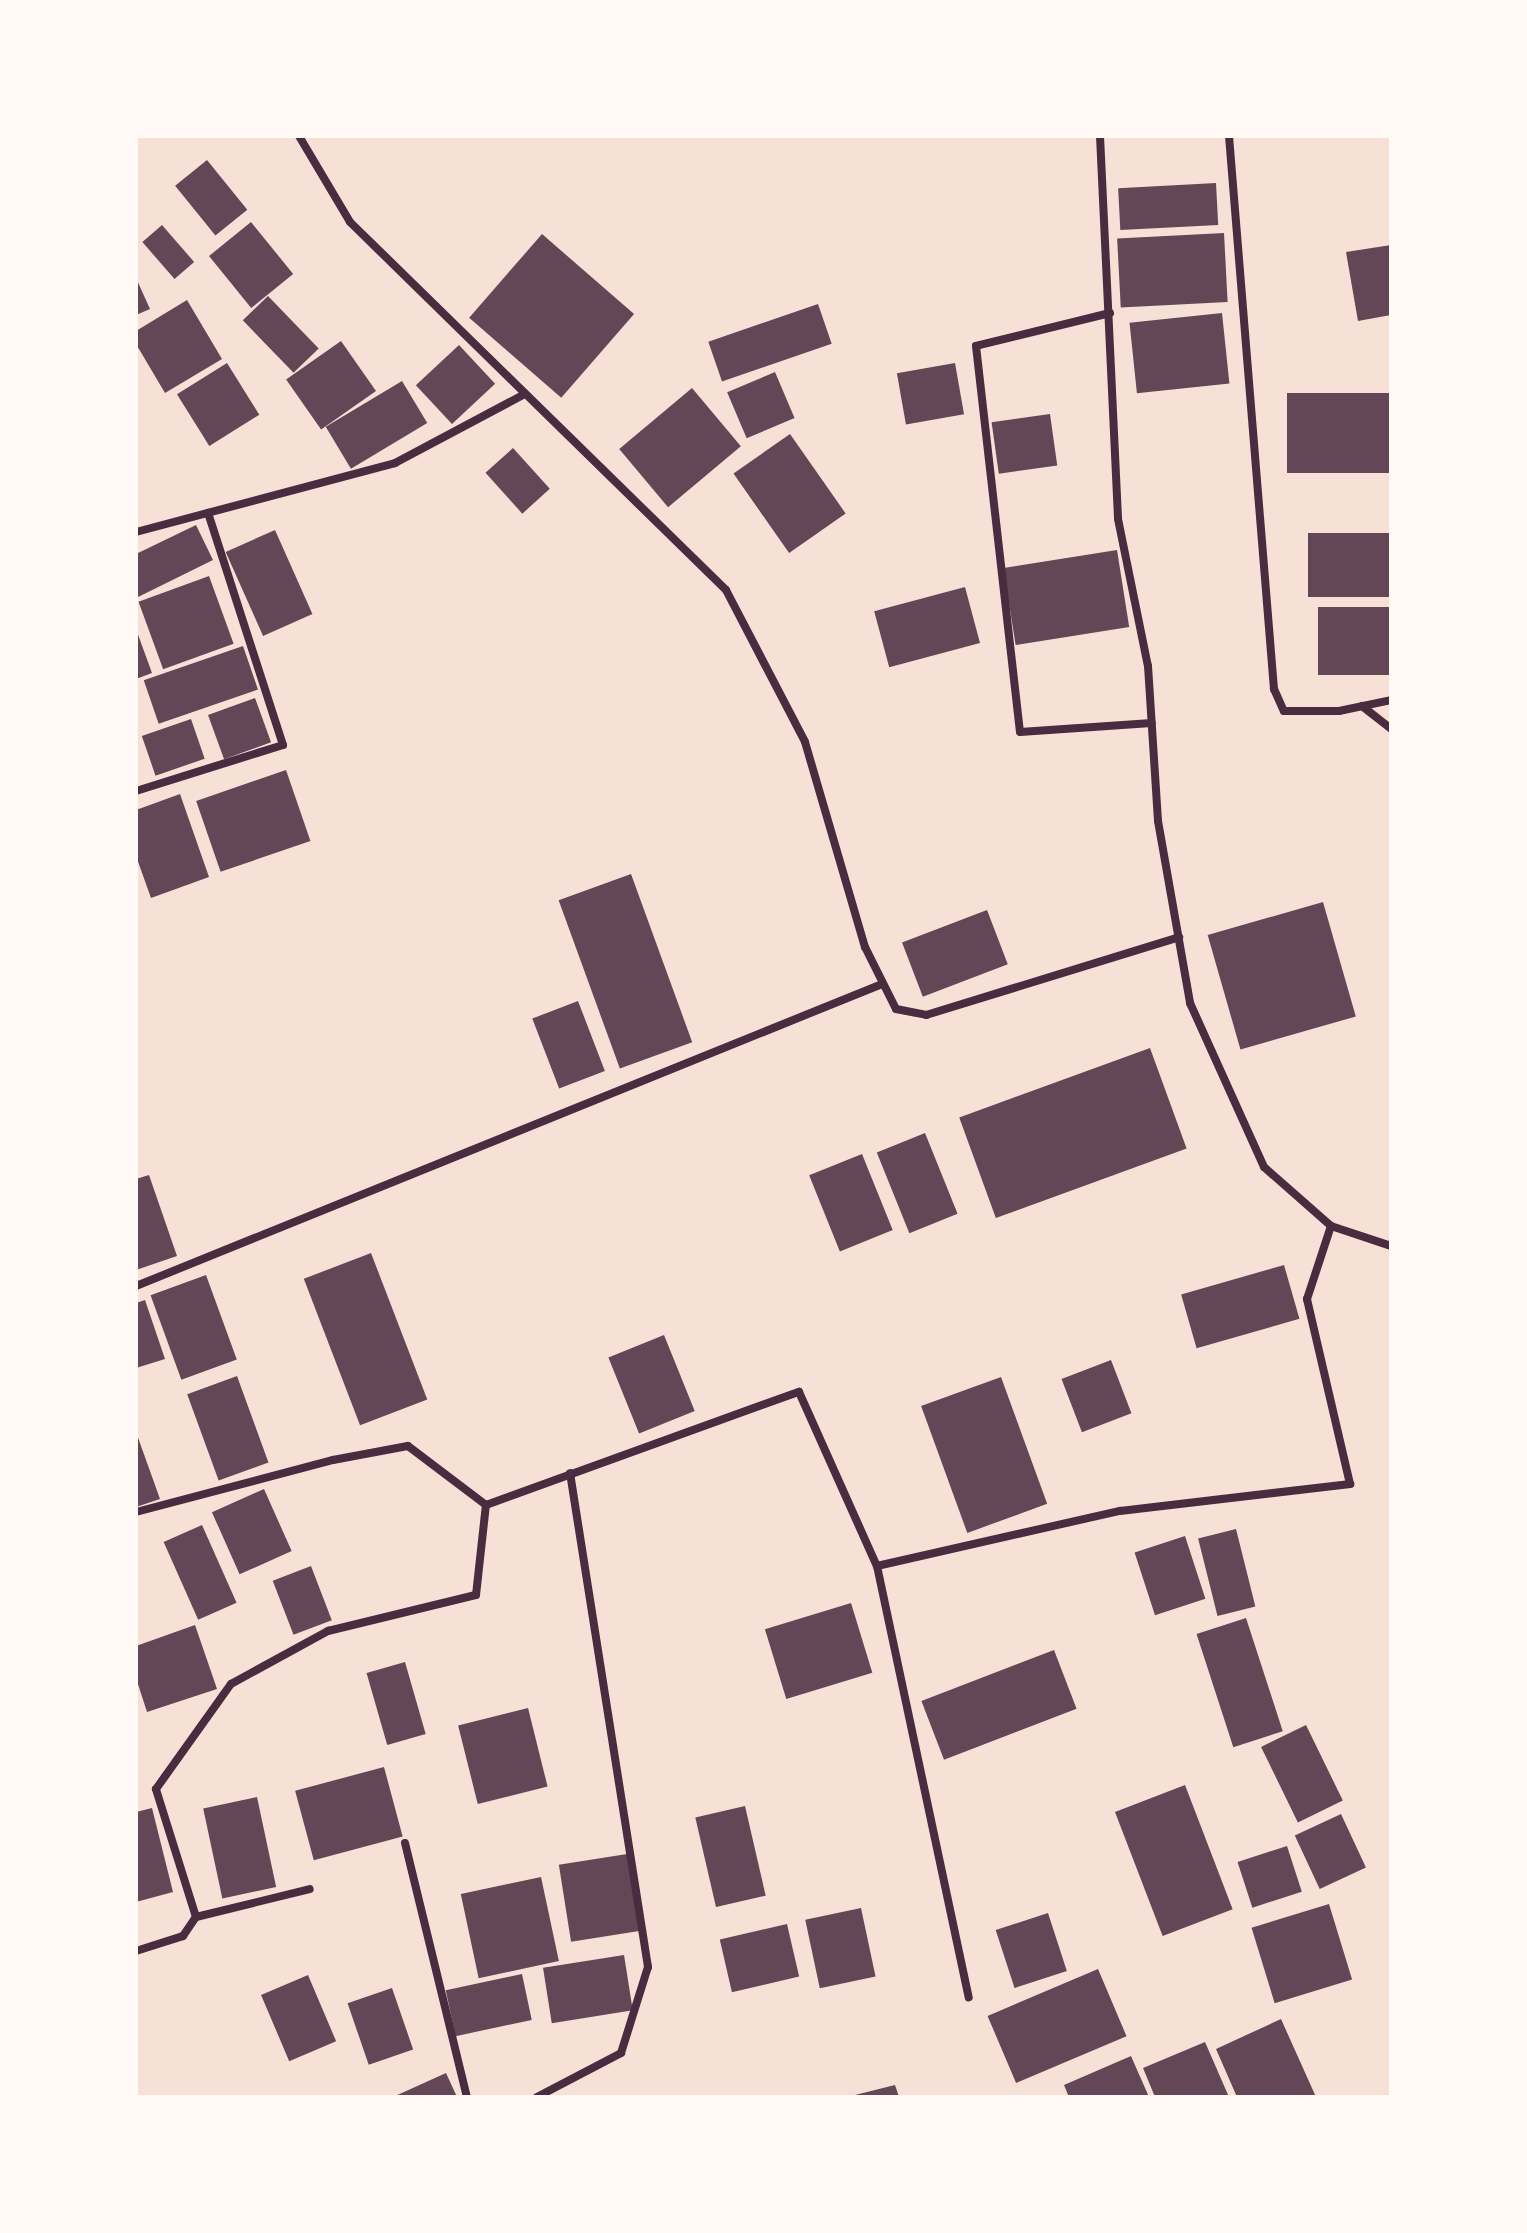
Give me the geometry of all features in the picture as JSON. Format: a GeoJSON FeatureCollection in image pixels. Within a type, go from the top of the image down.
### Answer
{"type":"FeatureCollection","features":[{"type":"Feature","properties":{"kind":"street"},"geometry":{"type":"LineString","coordinates":[[299,136],[350,222],[726,590],[805,742],[865,947],[896,1009],[926,1015],[1179,937]]}},
{"type":"Feature","properties":{"kind":"street"},"geometry":{"type":"LineString","coordinates":[[1100,136],[1118,519],[1148,666],[1158,821],[1190,1003],[1264,1167],[1331,1226],[1391,1246]]}},
{"type":"Feature","properties":{"kind":"street"},"geometry":{"type":"LineString","coordinates":[[1229,136],[1274,689],[1284,711],[1362,706],[1391,700]]}},
{"type":"Feature","properties":{"kind":"street"},"geometry":{"type":"LineString","coordinates":[[1110,313],[976,346],[1020,732],[1152,723]]}},
{"type":"Feature","properties":{"kind":"street"},"geometry":{"type":"LineString","coordinates":[[136,532],[395,463],[525,394]]}},
{"type":"Feature","properties":{"kind":"street"},"geometry":{"type":"LineString","coordinates":[[136,791],[283,745],[208,513]]}},
{"type":"Feature","properties":{"kind":"street"},"geometry":{"type":"LineString","coordinates":[[1362,706],[1391,729]]}},
{"type":"Feature","properties":{"kind":"street"},"geometry":{"type":"LineString","coordinates":[[136,1286],[882,984]]}},
{"type":"Feature","properties":{"kind":"street"},"geometry":{"type":"LineString","coordinates":[[877,1566],[1120,1511],[1350,1484],[1307,1299],[1331,1226]]}},
{"type":"Feature","properties":{"kind":"street"},"geometry":{"type":"LineString","coordinates":[[486,1505],[799,1392],[877,1566],[969,1997]]}},
{"type":"Feature","properties":{"kind":"street"},"geometry":{"type":"LineString","coordinates":[[136,1512],[333,1460],[408,1446],[486,1505]]}},
{"type":"Feature","properties":{"kind":"street"},"geometry":{"type":"LineString","coordinates":[[537,2097],[621,2053],[648,1967],[570,1473]]}},
{"type":"Feature","properties":{"kind":"street"},"geometry":{"type":"LineString","coordinates":[[196,1917],[156,1789],[231,1684],[328,1631],[476,1595],[486,1505]]}},
{"type":"Feature","properties":{"kind":"street"},"geometry":{"type":"LineString","coordinates":[[405,1843],[467,2097]]}},
{"type":"Feature","properties":{"kind":"street"},"geometry":{"type":"LineString","coordinates":[[136,1951],[183,1936],[196,1917],[310,1889]]}},
{"type":"Feature","properties":{"kind":"building"},"geometry":{"type":"Polygon","coordinates":[[[207,160],[247,210],[215,236],[175,186],[207,160]]]}},
{"type":"Feature","properties":{"kind":"building"},"geometry":{"type":"Polygon","coordinates":[[[1216,183],[1218,225],[1120,230],[1118,188],[1216,183]]]}},
{"type":"Feature","properties":{"kind":"building"},"geometry":{"type":"Polygon","coordinates":[[[251,222],[293,274],[251,308],[209,256],[251,222]]]}},
{"type":"Feature","properties":{"kind":"building"},"geometry":{"type":"Polygon","coordinates":[[[162,225],[194,262],[175,279],[142,242],[162,225]]]}},
{"type":"Feature","properties":{"kind":"building"},"geometry":{"type":"Polygon","coordinates":[[[1224,233],[1228,302],[1121,308],[1117,239],[1224,233]]]}},
{"type":"Feature","properties":{"kind":"building"},"geometry":{"type":"Polygon","coordinates":[[[542,234],[634,314],[561,398],[469,318],[542,234]]]}},
{"type":"Feature","properties":{"kind":"building"},"geometry":{"type":"Polygon","coordinates":[[[1391,245],[1391,315],[1358,321],[1346,252],[1391,245]]]}},
{"type":"Feature","properties":{"kind":"building"},"geometry":{"type":"Polygon","coordinates":[[[136,278],[150,309],[136,315],[136,278]]]}},
{"type":"Feature","properties":{"kind":"building"},"geometry":{"type":"Polygon","coordinates":[[[268,296],[319,349],[294,373],[243,320],[268,296]]]}},
{"type":"Feature","properties":{"kind":"building"},"geometry":{"type":"Polygon","coordinates":[[[187,300],[222,359],[165,393],[136,344],[136,331],[187,300]]]}},
{"type":"Feature","properties":{"kind":"building"},"geometry":{"type":"Polygon","coordinates":[[[818,304],[832,344],[722,381],[708,342],[818,304]]]}},
{"type":"Feature","properties":{"kind":"building"},"geometry":{"type":"Polygon","coordinates":[[[1222,313],[1229,384],[1137,393],[1130,323],[1222,313]]]}},
{"type":"Feature","properties":{"kind":"building"},"geometry":{"type":"Polygon","coordinates":[[[341,341],[376,391],[321,429],[286,379],[341,341]]]}},
{"type":"Feature","properties":{"kind":"building"},"geometry":{"type":"Polygon","coordinates":[[[459,345],[495,384],[452,424],[416,385],[459,345]]]}},
{"type":"Feature","properties":{"kind":"building"},"geometry":{"type":"Polygon","coordinates":[[[227,363],[259,415],[209,446],[177,394],[227,363]]]}},
{"type":"Feature","properties":{"kind":"building"},"geometry":{"type":"Polygon","coordinates":[[[955,363],[964,414],[906,424],[897,373],[955,363]]]}},
{"type":"Feature","properties":{"kind":"building"},"geometry":{"type":"Polygon","coordinates":[[[775,372],[795,418],[747,438],[727,392],[775,372]]]}},
{"type":"Feature","properties":{"kind":"building"},"geometry":{"type":"Polygon","coordinates":[[[402,381],[427,423],[351,469],[326,427],[402,381]]]}},
{"type":"Feature","properties":{"kind":"building"},"geometry":{"type":"Polygon","coordinates":[[[692,388],[741,446],[668,507],[619,449],[692,388]]]}},
{"type":"Feature","properties":{"kind":"building"},"geometry":{"type":"Polygon","coordinates":[[[1287,393],[1391,393],[1391,473],[1287,473],[1287,393]]]}},
{"type":"Feature","properties":{"kind":"building"},"geometry":{"type":"Polygon","coordinates":[[[1050,414],[1057,465],[999,474],[992,422],[1050,414]]]}},
{"type":"Feature","properties":{"kind":"building"},"geometry":{"type":"Polygon","coordinates":[[[790,434],[846,513],[789,553],[733,474],[790,434]]]}},
{"type":"Feature","properties":{"kind":"building"},"geometry":{"type":"Polygon","coordinates":[[[513,448],[550,489],[522,514],[486,473],[513,448]]]}},
{"type":"Feature","properties":{"kind":"building"},"geometry":{"type":"Polygon","coordinates":[[[196,525],[213,560],[136,598],[136,554],[196,525]]]}},
{"type":"Feature","properties":{"kind":"building"},"geometry":{"type":"Polygon","coordinates":[[[275,530],[312,614],[263,636],[226,552],[275,530]]]}},
{"type":"Feature","properties":{"kind":"building"},"geometry":{"type":"Polygon","coordinates":[[[1308,533],[1391,533],[1391,597],[1308,597],[1308,533]]]}},
{"type":"Feature","properties":{"kind":"building"},"geometry":{"type":"Polygon","coordinates":[[[1117,550],[1129,627],[1016,645],[1003,568],[1117,550]]]}},
{"type":"Feature","properties":{"kind":"building"},"geometry":{"type":"Polygon","coordinates":[[[209,576],[234,644],[163,669],[139,602],[209,576]]]}},
{"type":"Feature","properties":{"kind":"building"},"geometry":{"type":"Polygon","coordinates":[[[965,587],[980,643],[889,667],[874,611],[965,587]]]}},
{"type":"Feature","properties":{"kind":"building"},"geometry":{"type":"Polygon","coordinates":[[[1318,607],[1391,607],[1391,675],[1318,675],[1318,607]]]}},
{"type":"Feature","properties":{"kind":"building"},"geometry":{"type":"Polygon","coordinates":[[[136,629],[152,673],[136,679],[136,629]]]}},
{"type":"Feature","properties":{"kind":"building"},"geometry":{"type":"Polygon","coordinates":[[[243,646],[258,689],[159,724],[144,680],[243,646]]]}},
{"type":"Feature","properties":{"kind":"building"},"geometry":{"type":"Polygon","coordinates":[[[255,698],[271,742],[224,759],[208,715],[255,698]]]}},
{"type":"Feature","properties":{"kind":"building"},"geometry":{"type":"Polygon","coordinates":[[[191,719],[205,759],[156,776],[142,736],[191,719]]]}},
{"type":"Feature","properties":{"kind":"building"},"geometry":{"type":"Polygon","coordinates":[[[286,770],[310,841],[221,872],[196,801],[286,770]]]}},
{"type":"Feature","properties":{"kind":"building"},"geometry":{"type":"Polygon","coordinates":[[[180,794],[209,877],[151,898],[136,856],[136,810],[180,794]]]}},
{"type":"Feature","properties":{"kind":"building"},"geometry":{"type":"Polygon","coordinates":[[[631,874],[692,1042],[620,1069],[559,900],[631,874]]]}},
{"type":"Feature","properties":{"kind":"building"},"geometry":{"type":"Polygon","coordinates":[[[1323,902],[1356,1016],[1240,1049],[1208,935],[1323,902]]]}},
{"type":"Feature","properties":{"kind":"building"},"geometry":{"type":"Polygon","coordinates":[[[987,910],[1008,964],[923,997],[902,943],[987,910]]]}},
{"type":"Feature","properties":{"kind":"building"},"geometry":{"type":"Polygon","coordinates":[[[578,1001],[605,1071],[559,1089],[532,1019],[578,1001]]]}},
{"type":"Feature","properties":{"kind":"building"},"geometry":{"type":"Polygon","coordinates":[[[1150,1048],[1187,1149],[996,1218],[959,1117],[1150,1048]]]}},
{"type":"Feature","properties":{"kind":"building"},"geometry":{"type":"Polygon","coordinates":[[[925,1133],[958,1214],[909,1233],[877,1152],[925,1133]]]}},
{"type":"Feature","properties":{"kind":"building"},"geometry":{"type":"Polygon","coordinates":[[[862,1154],[893,1230],[840,1251],[809,1175],[862,1154]]]}},
{"type":"Feature","properties":{"kind":"building"},"geometry":{"type":"Polygon","coordinates":[[[149,1175],[177,1256],[136,1270],[136,1179],[149,1175]]]}},
{"type":"Feature","properties":{"kind":"building"},"geometry":{"type":"Polygon","coordinates":[[[371,1253],[427,1400],[360,1425],[304,1279],[371,1253]]]}},
{"type":"Feature","properties":{"kind":"building"},"geometry":{"type":"Polygon","coordinates":[[[1284,1265],[1299,1319],[1197,1348],[1181,1294],[1284,1265]]]}},
{"type":"Feature","properties":{"kind":"building"},"geometry":{"type":"Polygon","coordinates":[[[206,1275],[237,1360],[181,1380],[151,1295],[206,1275]]]}},
{"type":"Feature","properties":{"kind":"building"},"geometry":{"type":"Polygon","coordinates":[[[145,1300],[165,1359],[136,1368],[136,1303],[145,1300]]]}},
{"type":"Feature","properties":{"kind":"building"},"geometry":{"type":"Polygon","coordinates":[[[664,1335],[695,1411],[639,1434],[608,1357],[664,1335]]]}},
{"type":"Feature","properties":{"kind":"building"},"geometry":{"type":"Polygon","coordinates":[[[1111,1360],[1131,1413],[1082,1432],[1062,1379],[1111,1360]]]}},
{"type":"Feature","properties":{"kind":"building"},"geometry":{"type":"Polygon","coordinates":[[[237,1376],[268,1462],[219,1481],[187,1394],[237,1376]]]}},
{"type":"Feature","properties":{"kind":"building"},"geometry":{"type":"Polygon","coordinates":[[[1001,1377],[1047,1504],[967,1533],[921,1406],[1001,1377]]]}},
{"type":"Feature","properties":{"kind":"building"},"geometry":{"type":"Polygon","coordinates":[[[136,1432],[160,1499],[136,1507],[136,1432]]]}},
{"type":"Feature","properties":{"kind":"building"},"geometry":{"type":"Polygon","coordinates":[[[264,1489],[292,1551],[240,1574],[212,1512],[264,1489]]]}},
{"type":"Feature","properties":{"kind":"building"},"geometry":{"type":"Polygon","coordinates":[[[202,1525],[237,1603],[198,1620],[164,1542],[202,1525]]]}},
{"type":"Feature","properties":{"kind":"building"},"geometry":{"type":"Polygon","coordinates":[[[1236,1529],[1255,1607],[1218,1616],[1198,1538],[1236,1529]]]}},
{"type":"Feature","properties":{"kind":"building"},"geometry":{"type":"Polygon","coordinates":[[[1185,1536],[1205,1599],[1155,1615],[1135,1552],[1185,1536]]]}},
{"type":"Feature","properties":{"kind":"building"},"geometry":{"type":"Polygon","coordinates":[[[311,1566],[332,1620],[294,1635],[273,1581],[311,1566]]]}},
{"type":"Feature","properties":{"kind":"building"},"geometry":{"type":"Polygon","coordinates":[[[851,1603],[872,1673],[786,1699],[765,1629],[851,1603]]]}},
{"type":"Feature","properties":{"kind":"building"},"geometry":{"type":"Polygon","coordinates":[[[1246,1618],[1283,1731],[1233,1747],[1197,1634],[1246,1618]]]}},
{"type":"Feature","properties":{"kind":"building"},"geometry":{"type":"Polygon","coordinates":[[[195,1625],[217,1689],[147,1712],[136,1678],[136,1646],[195,1625]]]}},
{"type":"Feature","properties":{"kind":"building"},"geometry":{"type":"Polygon","coordinates":[[[1054,1650],[1077,1709],[944,1760],[921,1701],[1054,1650]]]}},
{"type":"Feature","properties":{"kind":"building"},"geometry":{"type":"Polygon","coordinates":[[[405,1662],[426,1734],[387,1745],[367,1673],[405,1662]]]}},
{"type":"Feature","properties":{"kind":"building"},"geometry":{"type":"Polygon","coordinates":[[[528,1708],[548,1787],[478,1804],[458,1725],[528,1708]]]}},
{"type":"Feature","properties":{"kind":"building"},"geometry":{"type":"Polygon","coordinates":[[[1306,1725],[1343,1800],[1298,1822],[1261,1747],[1306,1725]]]}},
{"type":"Feature","properties":{"kind":"building"},"geometry":{"type":"Polygon","coordinates":[[[384,1767],[403,1837],[314,1860],[295,1791],[384,1767]]]}},
{"type":"Feature","properties":{"kind":"building"},"geometry":{"type":"Polygon","coordinates":[[[1185,1785],[1233,1909],[1163,1936],[1115,1812],[1185,1785]]]}},
{"type":"Feature","properties":{"kind":"building"},"geometry":{"type":"Polygon","coordinates":[[[257,1797],[276,1887],[222,1898],[203,1808],[257,1797]]]}},
{"type":"Feature","properties":{"kind":"building"},"geometry":{"type":"Polygon","coordinates":[[[745,1806],[766,1896],[716,1907],[695,1817],[745,1806]]]}},
{"type":"Feature","properties":{"kind":"building"},"geometry":{"type":"Polygon","coordinates":[[[152,1808],[173,1892],[136,1902],[136,1812],[152,1808]]]}},
{"type":"Feature","properties":{"kind":"building"},"geometry":{"type":"Polygon","coordinates":[[[1341,1814],[1366,1867],[1320,1889],[1295,1836],[1341,1814]]]}},
{"type":"Feature","properties":{"kind":"building"},"geometry":{"type":"Polygon","coordinates":[[[1287,1846],[1302,1892],[1252,1908],[1238,1862],[1287,1846]]]}},
{"type":"Feature","properties":{"kind":"building"},"geometry":{"type":"Polygon","coordinates":[[[627,1854],[639,1931],[571,1942],[559,1865],[627,1854]]]}},
{"type":"Feature","properties":{"kind":"building"},"geometry":{"type":"Polygon","coordinates":[[[541,1877],[559,1961],[479,1978],[461,1894],[541,1877]]]}},
{"type":"Feature","properties":{"kind":"building"},"geometry":{"type":"Polygon","coordinates":[[[1329,1904],[1352,1980],[1275,2003],[1252,1928],[1329,1904]]]}},
{"type":"Feature","properties":{"kind":"building"},"geometry":{"type":"Polygon","coordinates":[[[861,1908],[876,1976],[820,1988],[805,1920],[861,1908]]]}},
{"type":"Feature","properties":{"kind":"building"},"geometry":{"type":"Polygon","coordinates":[[[1048,1913],[1067,1971],[1015,1988],[996,1930],[1048,1913]]]}},
{"type":"Feature","properties":{"kind":"building"},"geometry":{"type":"Polygon","coordinates":[[[787,1924],[799,1977],[732,1992],[720,1940],[787,1924]]]}},
{"type":"Feature","properties":{"kind":"building"},"geometry":{"type":"Polygon","coordinates":[[[624,1955],[633,2010],[552,2023],[543,1968],[624,1955]]]}},
{"type":"Feature","properties":{"kind":"building"},"geometry":{"type":"Polygon","coordinates":[[[1098,1969],[1127,2036],[1016,2083],[988,2016],[1098,1969]]]}},
{"type":"Feature","properties":{"kind":"building"},"geometry":{"type":"Polygon","coordinates":[[[522,1974],[532,2020],[455,2036],[446,1990],[522,1974]]]}},
{"type":"Feature","properties":{"kind":"building"},"geometry":{"type":"Polygon","coordinates":[[[308,1975],[336,2041],[289,2061],[261,1995],[308,1975]]]}},
{"type":"Feature","properties":{"kind":"building"},"geometry":{"type":"Polygon","coordinates":[[[392,1988],[413,2049],[369,2065],[348,2003],[392,1988]]]}},
{"type":"Feature","properties":{"kind":"building"},"geometry":{"type":"Polygon","coordinates":[[[1281,2019],[1316,2097],[1237,2097],[1216,2049],[1281,2019]]]}},
{"type":"Feature","properties":{"kind":"building"},"geometry":{"type":"Polygon","coordinates":[[[1205,2042],[1229,2097],[1155,2097],[1143,2068],[1205,2042]]]}},
{"type":"Feature","properties":{"kind":"building"},"geometry":{"type":"Polygon","coordinates":[[[1131,2056],[1149,2097],[1069,2097],[1064,2085],[1131,2056]]]}},
{"type":"Feature","properties":{"kind":"building"},"geometry":{"type":"Polygon","coordinates":[[[446,2073],[457,2097],[393,2097],[446,2073]]]}},
{"type":"Feature","properties":{"kind":"building"},"geometry":{"type":"Polygon","coordinates":[[[895,2085],[899,2097],[851,2097],[851,2096],[895,2085]]]}}]}
